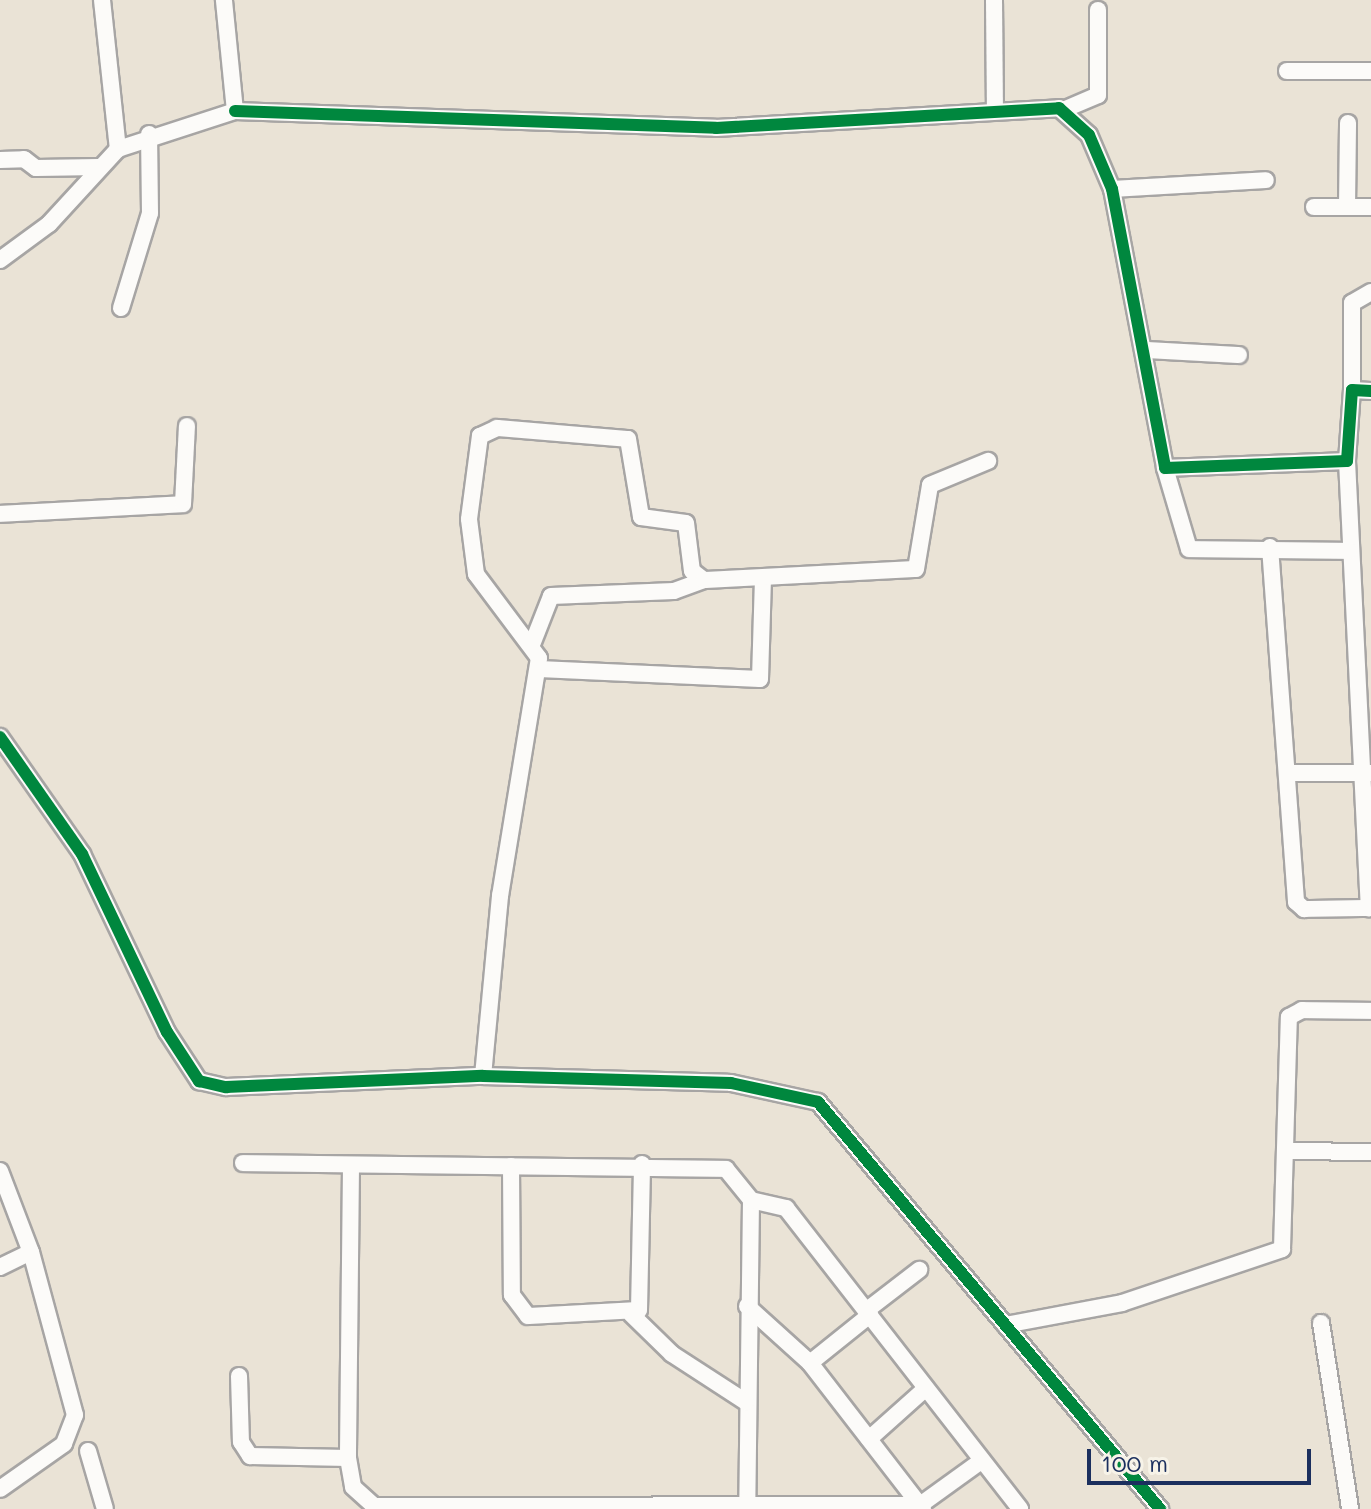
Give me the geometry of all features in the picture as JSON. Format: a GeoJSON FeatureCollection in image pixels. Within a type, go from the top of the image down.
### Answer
{"type":"FeatureCollection","features":[{"type":"Feature","properties":{"kind":"street"},"geometry":{"type":"LineString","coordinates":[[102,0],[118,149]]}},
{"type":"Feature","properties":{"kind":"street"},"geometry":{"type":"LineString","coordinates":[[224,0],[235,111]]}},
{"type":"Feature","properties":{"kind":"street"},"geometry":{"type":"LineString","coordinates":[[994,0],[995,110]]}},
{"type":"Feature","properties":{"kind":"street"},"geometry":{"type":"LineString","coordinates":[[0,260],[49,224],[118,149],[149,134],[235,111],[716,128],[995,110],[1063,110],[1098,95],[1098,10]]}},
{"type":"Feature","properties":{"kind":"street"},"geometry":{"type":"LineString","coordinates":[[1287,71],[1371,71]]}},
{"type":"Feature","properties":{"kind":"street"},"geometry":{"type":"LineString","coordinates":[[1063,110],[1089,135],[1112,189],[1146,350],[1165,468],[1189,549],[1270,547],[1349,551]]}},
{"type":"Feature","properties":{"kind":"street"},"geometry":{"type":"LineString","coordinates":[[1347,207],[1348,123]]}},
{"type":"Feature","properties":{"kind":"street"},"geometry":{"type":"LineString","coordinates":[[121,308],[150,213],[149,134]]}},
{"type":"Feature","properties":{"kind":"street"},"geometry":{"type":"LineString","coordinates":[[0,160],[24,159],[36,168],[99,167]]}},
{"type":"Feature","properties":{"kind":"street"},"geometry":{"type":"LineString","coordinates":[[1112,189],[1266,180]]}},
{"type":"Feature","properties":{"kind":"street"},"geometry":{"type":"LineString","coordinates":[[1314,207],[1371,207]]}},
{"type":"Feature","properties":{"kind":"street"},"geometry":{"type":"LineString","coordinates":[[1270,547],[1298,906],[1370,908],[1367,772],[1349,551],[1347,461],[1352,390],[1352,303],[1371,292]]}},
{"type":"Feature","properties":{"kind":"street"},"geometry":{"type":"LineString","coordinates":[[1146,350],[1239,355]]}},
{"type":"Feature","properties":{"kind":"street"},"geometry":{"type":"LineString","coordinates":[[1352,390],[1371,391]]}},
{"type":"Feature","properties":{"kind":"street"},"geometry":{"type":"LineString","coordinates":[[0,514],[183,504],[187,426]]}},
{"type":"Feature","properties":{"kind":"street"},"geometry":{"type":"LineString","coordinates":[[533,642],[503,617],[476,574],[471,487],[476,448],[488,430],[628,439],[641,517],[686,523],[692,571],[704,580]]}},
{"type":"Feature","properties":{"kind":"street"},"geometry":{"type":"LineString","coordinates":[[483,1076],[500,896],[539,669],[533,642],[551,596],[674,591],[704,580],[763,580],[916,569],[930,485],[988,461]]}},
{"type":"Feature","properties":{"kind":"street"},"geometry":{"type":"LineString","coordinates":[[1165,468],[1347,461]]}},
{"type":"Feature","properties":{"kind":"street"},"geometry":{"type":"LineString","coordinates":[[539,669],[760,679],[763,580]]}},
{"type":"Feature","properties":{"kind":"street"},"geometry":{"type":"LineString","coordinates":[[0,737],[82,854],[167,1032],[199,1081],[226,1087],[483,1076],[731,1083],[818,1102],[1160,1509]]}},
{"type":"Feature","properties":{"kind":"street"},"geometry":{"type":"LineString","coordinates":[[1290,773],[1367,772]]}},
{"type":"Feature","properties":{"kind":"street"},"geometry":{"type":"LineString","coordinates":[[1005,1325],[1122,1303],[1282,1249],[1289,1151],[1289,1017],[1302,1010],[1371,1011]]}},
{"type":"Feature","properties":{"kind":"street"},"geometry":{"type":"LineString","coordinates":[[1289,1151],[1371,1152]]}},
{"type":"Feature","properties":{"kind":"street"},"geometry":{"type":"LineString","coordinates":[[243,1163],[351,1166],[714,1164],[735,1175],[751,1200],[747,1306],[747,1508]]}},
{"type":"Feature","properties":{"kind":"street"},"geometry":{"type":"LineString","coordinates":[[511,1166],[512,1295],[521,1313],[631,1314],[640,1308],[642,1164]]}},
{"type":"Feature","properties":{"kind":"street"},"geometry":{"type":"LineString","coordinates":[[351,1166],[348,1458],[353,1487],[374,1506],[521,1509],[921,1507],[981,1461]]}},
{"type":"Feature","properties":{"kind":"street"},"geometry":{"type":"LineString","coordinates":[[0,1171],[31,1252],[74,1425],[50,1457],[0,1489]]}},
{"type":"Feature","properties":{"kind":"street"},"geometry":{"type":"LineString","coordinates":[[751,1200],[786,1208],[1020,1509]]}},
{"type":"Feature","properties":{"kind":"street"},"geometry":{"type":"LineString","coordinates":[[0,1267],[31,1252]]}},
{"type":"Feature","properties":{"kind":"street"},"geometry":{"type":"LineString","coordinates":[[810,1363],[919,1270]]}},
{"type":"Feature","properties":{"kind":"street"},"geometry":{"type":"LineString","coordinates":[[747,1306],[810,1363],[921,1507]]}},
{"type":"Feature","properties":{"kind":"street"},"geometry":{"type":"LineString","coordinates":[[631,1314],[672,1354],[746,1402]]}},
{"type":"Feature","properties":{"kind":"street"},"geometry":{"type":"LineString","coordinates":[[1321,1323],[1350,1509]]}},
{"type":"Feature","properties":{"kind":"street"},"geometry":{"type":"LineString","coordinates":[[239,1376],[239,1429],[250,1456],[348,1458]]}},
{"type":"Feature","properties":{"kind":"street"},"geometry":{"type":"LineString","coordinates":[[869,1439],[926,1388]]}},
{"type":"Feature","properties":{"kind":"street"},"geometry":{"type":"LineString","coordinates":[[88,1451],[105,1509]]}},
{"type":"Feature","properties":{"kind":"cycle path"},"geometry":{"type":"LineString","coordinates":[[235,111],[716,128],[1059,108],[1089,135],[1112,189],[1165,468],[1347,461],[1352,390],[1371,391]]}},
{"type":"Feature","properties":{"kind":"cycle path"},"geometry":{"type":"LineString","coordinates":[[0,737],[82,854],[167,1032],[199,1081],[226,1087],[483,1076],[731,1083],[818,1102],[1160,1509]]}}]}
